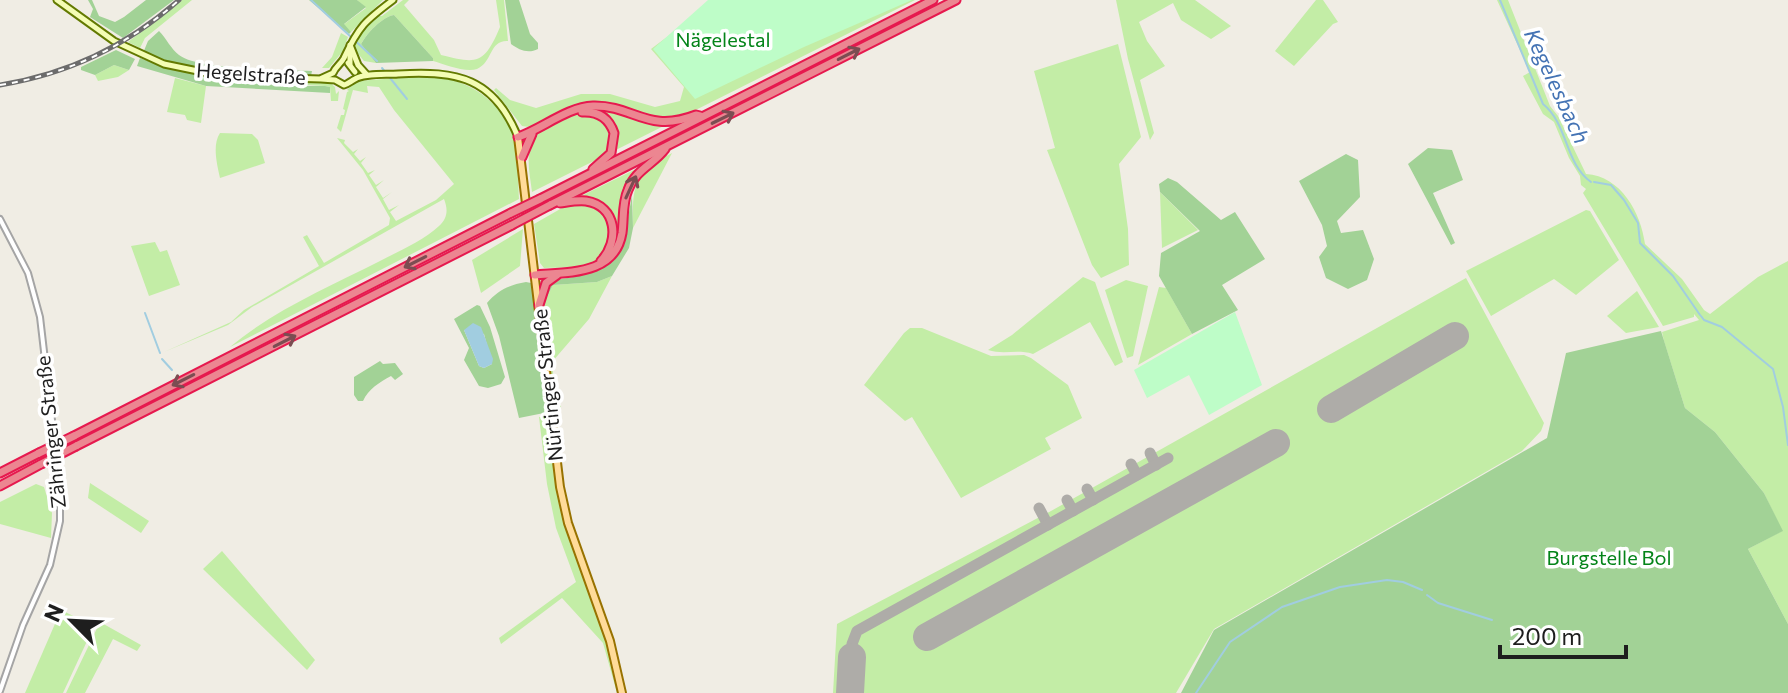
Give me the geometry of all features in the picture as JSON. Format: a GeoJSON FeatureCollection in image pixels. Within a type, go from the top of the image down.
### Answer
{"type":"FeatureCollection","features":[{"type":"Feature","properties":{"kind":"highway"},"geometry":{"type":"LineString","coordinates":[[0,473],[933,0]]}},
{"type":"Feature","properties":{"kind":"highway"},"geometry":{"type":"LineString","coordinates":[[0,486],[956,0]]}},
{"type":"Feature","properties":{"kind":"highway"},"geometry":{"type":"LineString","coordinates":[[518,137],[584,107],[601,106],[664,123],[702,116]]}},
{"type":"Feature","properties":{"kind":"highway"},"geometry":{"type":"LineString","coordinates":[[572,113],[588,111],[600,114],[614,133],[611,153],[586,175]]}},
{"type":"Feature","properties":{"kind":"highway"},"geometry":{"type":"LineString","coordinates":[[522,157],[533,132]]}},
{"type":"Feature","properties":{"kind":"highway"},"geometry":{"type":"LineString","coordinates":[[535,275],[589,269],[603,264],[614,254],[621,236],[625,200],[632,181],[666,147]]}},
{"type":"Feature","properties":{"kind":"highway"},"geometry":{"type":"LineString","coordinates":[[550,205],[586,201],[597,205],[609,217],[614,230],[613,244],[607,255],[589,269]]}},
{"type":"Feature","properties":{"kind":"highway"},"geometry":{"type":"LineString","coordinates":[[539,305],[546,283],[558,273]]}},
{"type":"Feature","properties":{"kind":"main road","name":"Hegelstraße"},"geometry":{"type":"LineString","coordinates":[[57,0],[106,36],[164,64],[222,76],[335,80]]}},
{"type":"Feature","properties":{"kind":"main road"},"geometry":{"type":"LineString","coordinates":[[346,64],[357,30],[393,0]]}},
{"type":"Feature","properties":{"kind":"main road"},"geometry":{"type":"LineString","coordinates":[[350,44],[358,65],[372,75]]}},
{"type":"Feature","properties":{"kind":"main road"},"geometry":{"type":"LineString","coordinates":[[346,64],[336,66],[333,73],[335,80],[344,85],[355,75],[372,75]]}},
{"type":"Feature","properties":{"kind":"main road"},"geometry":{"type":"LineString","coordinates":[[346,64],[355,75]]}},
{"type":"Feature","properties":{"kind":"main road","name":"Hegelstraße"},"geometry":{"type":"LineString","coordinates":[[321,79],[333,73]]}},
{"type":"Feature","properties":{"kind":"main road","name":"Nürtinger Straße"},"geometry":{"type":"LineString","coordinates":[[372,75],[451,74],[477,85],[497,101],[518,137],[563,505],[610,641],[622,693]]}},
{"type":"Feature","properties":{"kind":"street","name":"Zähringer Straße"},"geometry":{"type":"LineString","coordinates":[[0,219],[28,273],[40,317],[60,489],[60,521],[50,565],[23,625],[0,691]]}},
{"type":"Feature","properties":{"kind":"green space"},"geometry":{"type":"Polygon","coordinates":[[[88,0],[92,0],[99,16],[115,22],[146,0],[174,0],[123,38],[90,17],[93,9],[88,0]]]}},
{"type":"Feature","properties":{"kind":"green space"},"geometry":{"type":"Polygon","coordinates":[[[182,0],[192,0],[145,38],[140,48],[128,42],[182,0]]]}},
{"type":"Feature","properties":{"kind":"green space"},"geometry":{"type":"Polygon","coordinates":[[[309,0],[357,0],[366,7],[344,24],[351,32],[349,34],[309,0]]]}},
{"type":"Feature","properties":{"kind":"green space"},"geometry":{"type":"Polygon","coordinates":[[[357,0],[383,0],[351,32],[343,25],[366,8],[357,0]]]}},
{"type":"Feature","properties":{"kind":"green space"},"geometry":{"type":"Polygon","coordinates":[[[403,0],[409,0],[404,5],[434,40],[441,55],[471,60],[484,55],[500,27],[496,0],[504,0],[508,41],[497,44],[486,62],[477,69],[461,69],[433,61],[394,15],[380,22],[361,44],[376,63],[364,61],[355,50],[359,35],[378,16],[403,0]]]}},
{"type":"Feature","properties":{"kind":"green space"},"geometry":{"type":"Polygon","coordinates":[[[505,0],[519,0],[538,49],[524,51],[511,44],[505,0]]]}},
{"type":"Feature","properties":{"kind":"green space","name":"Nägelestal"},"geometry":{"type":"Polygon","coordinates":[[[708,0],[912,0],[695,99],[653,49],[708,0]]]}},
{"type":"Feature","properties":{"kind":"green space"},"geometry":{"type":"Polygon","coordinates":[[[716,0],[915,0],[532,192],[529,159],[533,139],[529,127],[522,126],[494,90],[496,88],[510,100],[536,108],[581,94],[610,94],[655,107],[680,101],[684,87],[651,49],[716,0]]]}},
{"type":"Feature","properties":{"kind":"green space"},"geometry":{"type":"Polygon","coordinates":[[[1116,0],[1195,0],[1231,26],[1211,39],[1181,20],[1173,3],[1139,22],[1147,41],[1165,66],[1140,80],[1154,133],[1150,140],[1128,59],[1116,0]]]}},
{"type":"Feature","properties":{"kind":"green space"},"geometry":{"type":"Polygon","coordinates":[[[1316,0],[1323,0],[1338,22],[1294,66],[1275,51],[1316,0]]]}},
{"type":"Feature","properties":{"kind":"green space"},"geometry":{"type":"Polygon","coordinates":[[[1497,0],[1508,0],[1550,106],[1586,174],[1609,181],[1627,198],[1639,220],[1645,244],[1682,279],[1704,310],[1710,314],[1758,277],[1788,261],[1788,624],[1748,549],[1782,531],[1764,493],[1715,432],[1685,408],[1664,341],[1662,332],[1699,320],[1694,314],[1694,317],[1663,326],[1583,193],[1586,189],[1581,185],[1580,176],[1554,122],[1543,114],[1523,76],[1530,72],[1497,0]]]}},
{"type":"Feature","properties":{"kind":"green space"},"geometry":{"type":"Polygon","coordinates":[[[394,15],[433,61],[376,63],[361,44],[375,26],[394,15]]]}},
{"type":"Feature","properties":{"kind":"green space"},"geometry":{"type":"Polygon","coordinates":[[[159,31],[176,53],[189,60],[242,68],[312,71],[311,76],[212,72],[143,53],[148,41],[159,31]]]}},
{"type":"Feature","properties":{"kind":"green space"},"geometry":{"type":"Polygon","coordinates":[[[341,33],[348,37],[343,51],[329,68],[322,68],[332,57],[341,33]]]}},
{"type":"Feature","properties":{"kind":"green space"},"geometry":{"type":"Polygon","coordinates":[[[1118,44],[1141,137],[1119,164],[1128,229],[1129,265],[1101,278],[1092,265],[1047,150],[1055,148],[1034,71],[1118,44]]]}},
{"type":"Feature","properties":{"kind":"green space"},"geometry":{"type":"Polygon","coordinates":[[[116,50],[135,59],[129,70],[114,65],[95,75],[81,70],[81,67],[116,50]]]}},
{"type":"Feature","properties":{"kind":"green space"},"geometry":{"type":"Polygon","coordinates":[[[140,58],[208,77],[278,85],[325,86],[330,87],[330,93],[206,86],[137,66],[140,58]]]}},
{"type":"Feature","properties":{"kind":"green space"},"geometry":{"type":"Polygon","coordinates":[[[114,65],[129,70],[118,77],[98,81],[95,75],[114,65]]]}},
{"type":"Feature","properties":{"kind":"green space"},"geometry":{"type":"Polygon","coordinates":[[[427,76],[460,82],[487,98],[498,109],[513,138],[518,161],[519,199],[230,347],[283,310],[426,236],[446,217],[444,199],[252,307],[228,325],[164,352],[231,322],[244,310],[319,266],[303,237],[307,235],[324,263],[389,225],[390,218],[363,170],[337,138],[345,140],[344,143],[353,152],[358,149],[354,154],[360,161],[366,157],[361,163],[368,173],[375,170],[369,175],[376,185],[384,180],[376,187],[383,198],[392,192],[383,199],[389,210],[399,205],[390,212],[396,221],[436,200],[454,184],[379,87],[367,86],[368,93],[353,90],[341,132],[337,128],[341,115],[344,115],[347,90],[356,81],[427,76]]]}},
{"type":"Feature","properties":{"kind":"green space"},"geometry":{"type":"Polygon","coordinates":[[[175,78],[206,86],[201,123],[187,120],[185,115],[167,112],[175,78]]]}},
{"type":"Feature","properties":{"kind":"green space"},"geometry":{"type":"Polygon","coordinates":[[[328,81],[335,87],[336,94],[339,91],[338,101],[331,101],[330,87],[261,83],[328,81]]]}},
{"type":"Feature","properties":{"kind":"green space"},"geometry":{"type":"Polygon","coordinates":[[[220,133],[252,134],[258,140],[265,163],[220,178],[216,149],[220,133]]]}},
{"type":"Feature","properties":{"kind":"green space"},"geometry":{"type":"Polygon","coordinates":[[[1428,148],[1452,150],[1463,180],[1433,193],[1455,243],[1451,245],[1408,164],[1428,148]]]}},
{"type":"Feature","properties":{"kind":"green space"},"geometry":{"type":"Polygon","coordinates":[[[672,153],[633,228],[633,201],[638,182],[649,168],[672,153]]]}},
{"type":"Feature","properties":{"kind":"green space"},"geometry":{"type":"Polygon","coordinates":[[[1346,154],[1358,160],[1360,197],[1337,221],[1341,233],[1363,230],[1374,259],[1367,280],[1348,289],[1326,278],[1319,257],[1327,246],[1322,225],[1299,181],[1346,154]]]}},
{"type":"Feature","properties":{"kind":"green space"},"geometry":{"type":"Polygon","coordinates":[[[638,168],[624,197],[614,249],[609,215],[577,198],[638,168]]]}},
{"type":"Feature","properties":{"kind":"green space"},"geometry":{"type":"Polygon","coordinates":[[[1168,178],[1177,182],[1221,220],[1235,212],[1265,259],[1222,285],[1238,310],[1192,334],[1159,276],[1161,253],[1200,231],[1160,192],[1159,184],[1168,178]]]}},
{"type":"Feature","properties":{"kind":"green space"},"geometry":{"type":"Polygon","coordinates":[[[1160,192],[1198,230],[1162,248],[1160,192]]]}},
{"type":"Feature","properties":{"kind":"green space"},"geometry":{"type":"Polygon","coordinates":[[[632,195],[633,228],[629,248],[612,276],[597,282],[553,285],[543,305],[545,291],[554,280],[593,272],[614,258],[625,234],[632,195]]]}},
{"type":"Feature","properties":{"kind":"green space"},"geometry":{"type":"Polygon","coordinates":[[[586,203],[604,214],[610,231],[607,249],[588,264],[544,268],[540,263],[534,224],[569,204],[586,203]]]}},
{"type":"Feature","properties":{"kind":"green space"},"geometry":{"type":"Polygon","coordinates":[[[1586,210],[1590,211],[1619,260],[1576,295],[1554,279],[1491,316],[1466,271],[1586,210]]]}},
{"type":"Feature","properties":{"kind":"green space"},"geometry":{"type":"Polygon","coordinates":[[[523,229],[520,266],[481,293],[472,260],[523,229]]]}},
{"type":"Feature","properties":{"kind":"green space"},"geometry":{"type":"Polygon","coordinates":[[[155,242],[160,252],[167,250],[180,285],[149,296],[131,246],[155,242]]]}},
{"type":"Feature","properties":{"kind":"green space"},"geometry":{"type":"Polygon","coordinates":[[[612,276],[589,319],[552,362],[555,393],[561,407],[554,409],[543,305],[553,285],[597,282],[612,276]]]}},
{"type":"Feature","properties":{"kind":"green space"},"geometry":{"type":"Polygon","coordinates":[[[1083,277],[1095,282],[1123,362],[1115,366],[1090,322],[1033,354],[988,350],[1012,335],[1083,277]]]}},
{"type":"Feature","properties":{"kind":"green space"},"geometry":{"type":"Polygon","coordinates":[[[1466,278],[1544,423],[1541,431],[1522,451],[1214,629],[1176,693],[833,693],[837,624],[1051,511],[1466,278]]]}},
{"type":"Feature","properties":{"kind":"green space"},"geometry":{"type":"Polygon","coordinates":[[[1126,280],[1148,286],[1133,356],[1127,358],[1105,290],[1126,280]]]}},
{"type":"Feature","properties":{"kind":"green space"},"geometry":{"type":"Polygon","coordinates":[[[531,283],[533,289],[549,412],[519,418],[499,336],[487,303],[504,289],[531,283]]]}},
{"type":"Feature","properties":{"kind":"green space"},"geometry":{"type":"Polygon","coordinates":[[[1159,287],[1166,288],[1192,334],[1138,365],[1159,287]]]}},
{"type":"Feature","properties":{"kind":"green space"},"geometry":{"type":"Polygon","coordinates":[[[1637,291],[1659,327],[1626,333],[1607,316],[1637,291]]]}},
{"type":"Feature","properties":{"kind":"green space"},"geometry":{"type":"Polygon","coordinates":[[[480,306],[490,327],[505,377],[501,384],[488,388],[479,386],[464,360],[469,348],[454,319],[480,306]],[[464,330],[479,366],[484,368],[492,364],[484,334],[464,330]]]}},
{"type":"Feature","properties":{"kind":"green space"},"geometry":{"type":"Polygon","coordinates":[[[1235,312],[1262,385],[1209,415],[1189,375],[1147,398],[1134,370],[1235,312]]]}},
{"type":"Feature","properties":{"kind":"green space"},"geometry":{"type":"Polygon","coordinates":[[[910,328],[922,328],[991,356],[1024,355],[1031,358],[1068,385],[1082,418],[1045,438],[1051,449],[961,498],[912,417],[905,421],[864,385],[910,328]]]}},
{"type":"Feature","properties":{"kind":"green space","name":"Burgstelle Bol"},"geometry":{"type":"Polygon","coordinates":[[[1661,331],[1685,408],[1715,432],[1764,493],[1783,531],[1748,549],[1788,624],[1788,693],[1181,693],[1214,630],[1547,438],[1566,353],[1661,331]]]}},
{"type":"Feature","properties":{"kind":"green space"},"geometry":{"type":"Polygon","coordinates":[[[380,361],[383,364],[395,363],[403,374],[395,380],[391,376],[371,389],[363,401],[358,401],[354,395],[354,377],[380,361]]]}},
{"type":"Feature","properties":{"kind":"green space"},"geometry":{"type":"Polygon","coordinates":[[[547,416],[560,502],[608,641],[620,693],[617,693],[603,643],[562,598],[501,644],[499,638],[576,582],[556,528],[547,484],[539,417],[547,416]]]}},
{"type":"Feature","properties":{"kind":"green space"},"geometry":{"type":"Polygon","coordinates":[[[90,483],[149,521],[141,533],[88,498],[90,483]]]}},
{"type":"Feature","properties":{"kind":"green space"},"geometry":{"type":"Polygon","coordinates":[[[36,484],[44,487],[52,513],[51,538],[0,524],[0,502],[36,484]]]}},
{"type":"Feature","properties":{"kind":"green space"},"geometry":{"type":"Polygon","coordinates":[[[222,551],[315,660],[307,670],[203,569],[222,551]]]}},
{"type":"Feature","properties":{"kind":"green space"},"geometry":{"type":"Polygon","coordinates":[[[61,610],[94,626],[63,693],[25,693],[61,610]]]}},
{"type":"Feature","properties":{"kind":"green space"},"geometry":{"type":"Polygon","coordinates":[[[100,622],[141,645],[137,651],[113,639],[85,693],[66,693],[100,622]]]}},
{"type":"Feature","properties":{"kind":"water"},"geometry":{"type":"Polygon","coordinates":[[[473,323],[481,327],[493,359],[492,364],[484,368],[479,366],[464,330],[473,323]]]}},
{"type":"Feature","properties":{"kind":"waterway"},"geometry":{"type":"LineString","coordinates":[[311,0],[377,61]]}},
{"type":"Feature","properties":{"kind":"waterway","name":"Kegelesbach"},"geometry":{"type":"LineString","coordinates":[[1500,0],[1543,104],[1557,122],[1576,165],[1591,182]]}},
{"type":"Feature","properties":{"kind":"waterway"},"geometry":{"type":"LineString","coordinates":[[382,68],[407,99]]}},
{"type":"Feature","properties":{"kind":"waterway","name":"Kegelesbach"},"geometry":{"type":"LineString","coordinates":[[1594,182],[1611,185],[1624,200],[1638,223],[1640,243],[1673,276],[1700,315]]}},
{"type":"Feature","properties":{"kind":"waterway"},"geometry":{"type":"LineString","coordinates":[[145,313],[160,353]]}},
{"type":"Feature","properties":{"kind":"waterway","name":"Kegelesbach"},"geometry":{"type":"LineString","coordinates":[[1701,316],[1722,327],[1773,369],[1783,407],[1788,445]]}},
{"type":"Feature","properties":{"kind":"waterway"},"geometry":{"type":"LineString","coordinates":[[162,359],[172,370]]}},
{"type":"Feature","properties":{"kind":"waterway"},"geometry":{"type":"LineString","coordinates":[[1196,693],[1230,642],[1282,607],[1340,587],[1387,580],[1403,582],[1422,590]]}},
{"type":"Feature","properties":{"kind":"waterway"},"geometry":{"type":"LineString","coordinates":[[1427,595],[1438,603],[1492,620]]}},
{"type":"Feature","properties":{"kind":"taxiway"},"geometry":{"type":"LineString","coordinates":[[1150,453],[1156,465]]}},
{"type":"Feature","properties":{"kind":"taxiway"},"geometry":{"type":"LineString","coordinates":[[852,657],[852,644],[857,631],[1168,458]]}},
{"type":"Feature","properties":{"kind":"taxiway"},"geometry":{"type":"LineString","coordinates":[[1131,464],[1137,475]]}},
{"type":"Feature","properties":{"kind":"taxiway"},"geometry":{"type":"LineString","coordinates":[[1087,489],[1093,500]]}},
{"type":"Feature","properties":{"kind":"taxiway"},"geometry":{"type":"LineString","coordinates":[[1067,500],[1073,511]]}},
{"type":"Feature","properties":{"kind":"taxiway"},"geometry":{"type":"LineString","coordinates":[[1039,508],[1048,525]]}},
{"type":"Feature","properties":{"kind":"runway"},"geometry":{"type":"LineString","coordinates":[[1331,409],[1455,336]]}},
{"type":"Feature","properties":{"kind":"runway"},"geometry":{"type":"LineString","coordinates":[[927,637],[1276,443]]}},
{"type":"Feature","properties":{"kind":"runway"},"geometry":{"type":"LineString","coordinates":[[850,693],[852,657]]}},
{"type":"Feature","properties":{"kind":"railway"},"geometry":{"type":"LineString","coordinates":[[0,85],[50,74],[96,56],[139,31],[179,0]]}}]}
